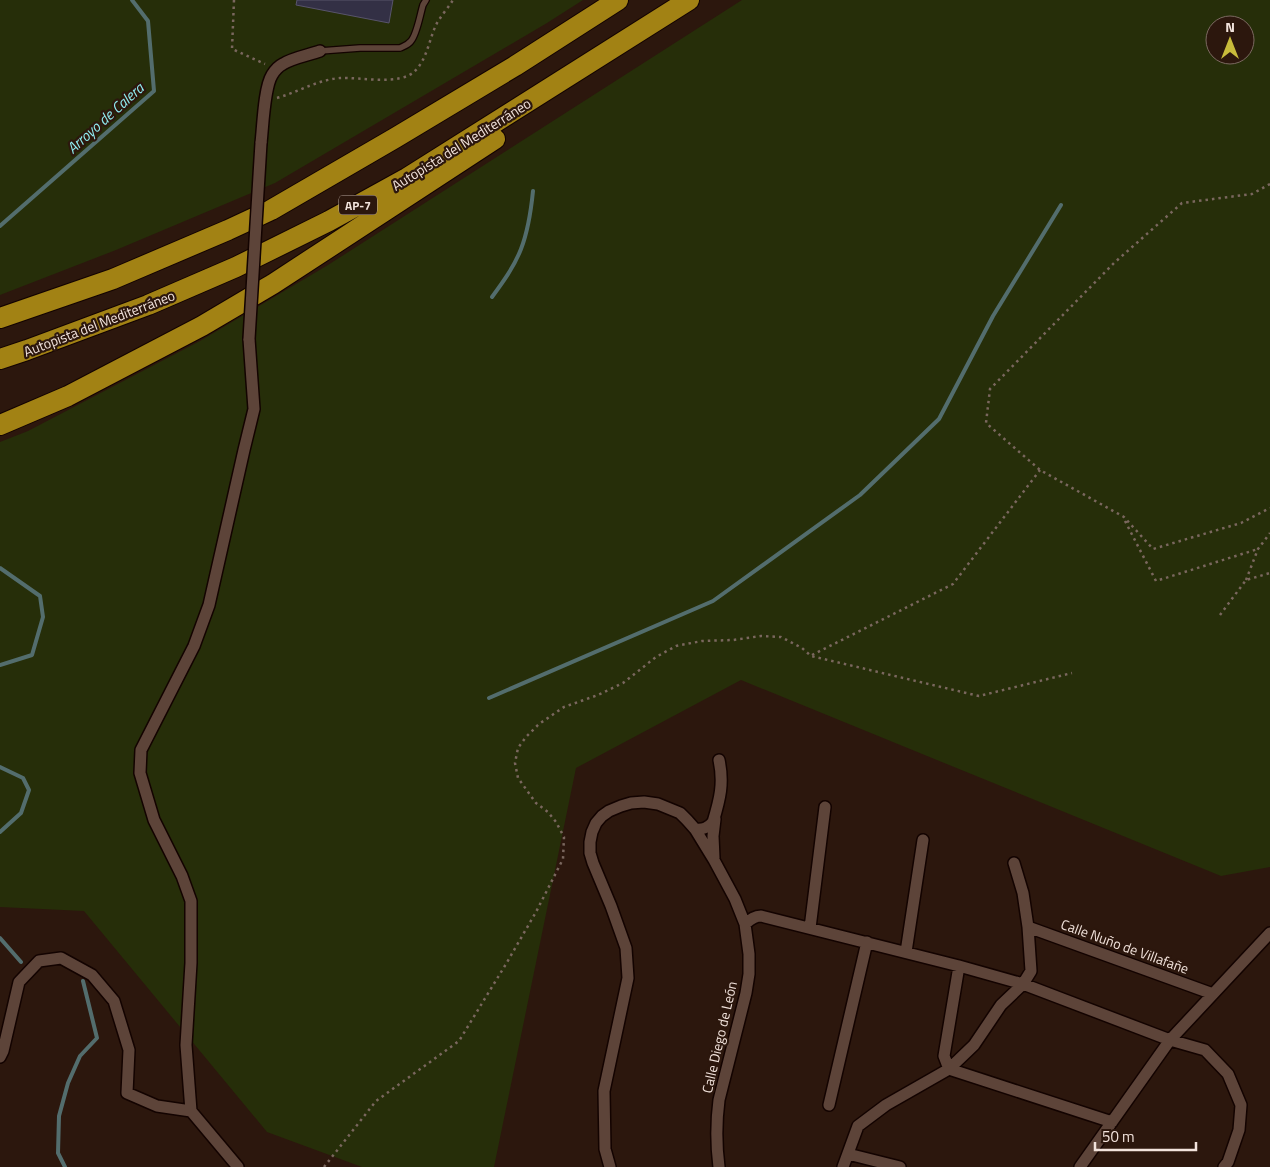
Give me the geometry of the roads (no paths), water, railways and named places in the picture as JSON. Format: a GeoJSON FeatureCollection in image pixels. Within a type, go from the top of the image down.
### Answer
{"type":"FeatureCollection","features":[{"type":"Feature","properties":{"kind":"highway"},"geometry":{"type":"LineString","coordinates":[[0,318],[112,279],[271,210],[489,82],[618,0]]}},
{"type":"Feature","properties":{"kind":"highway","name":"Autopista del Mediterráneo"},"geometry":{"type":"LineString","coordinates":[[0,359],[148,305],[236,267],[330,221],[407,178],[689,0]]}},
{"type":"Feature","properties":{"kind":"highway"},"geometry":{"type":"LineString","coordinates":[[0,425],[76,392],[202,326],[273,284],[598,72],[635,35]]}},
{"type":"Feature","properties":{"kind":"street"},"geometry":{"type":"LineString","coordinates":[[238,1167],[191,1111],[186,1045],[191,963],[191,901],[182,876],[154,820],[140,774],[141,750],[194,646],[209,605],[254,409],[249,339],[261,143],[268,85],[276,69],[284,63],[320,52]]}},
{"type":"Feature","properties":{"kind":"street"},"geometry":{"type":"LineString","coordinates":[[714,860],[713,836],[722,784],[719,760]]}},
{"type":"Feature","properties":{"kind":"street","name":"Calle Diego de León"},"geometry":{"type":"LineString","coordinates":[[610,1167],[605,1149],[604,1091],[628,978],[626,948],[612,906],[593,864],[590,848],[592,832],[602,816],[609,811],[631,803],[644,802],[668,807],[680,813],[695,829],[735,899],[745,924],[749,954],[749,974],[746,994],[718,1109],[716,1133],[719,1167]]}},
{"type":"Feature","properties":{"kind":"street"},"geometry":{"type":"LineString","coordinates":[[810,928],[825,808]]}},
{"type":"Feature","properties":{"kind":"street"},"geometry":{"type":"LineString","coordinates":[[695,829],[704,829],[710,826],[716,813]]}},
{"type":"Feature","properties":{"kind":"street"},"geometry":{"type":"LineString","coordinates":[[906,952],[923,840]]}},
{"type":"Feature","properties":{"kind":"street"},"geometry":{"type":"LineString","coordinates":[[843,1167],[858,1126],[886,1105],[949,1069],[974,1045],[1001,1005],[1023,984],[1031,971],[1028,926],[1023,893],[1014,863]]}},
{"type":"Feature","properties":{"kind":"street"},"geometry":{"type":"LineString","coordinates":[[745,924],[752,918],[760,916],[959,966],[1023,984],[1170,1040],[1204,1050],[1228,1074],[1241,1105],[1239,1130],[1228,1162],[1224,1167]]}},
{"type":"Feature","properties":{"kind":"street","name":"Calle Nuño de Villafañe"},"geometry":{"type":"LineString","coordinates":[[1028,926],[1212,994]]}},
{"type":"Feature","properties":{"kind":"street"},"geometry":{"type":"LineString","coordinates":[[1080,1167],[1170,1040],[1270,933]]}},
{"type":"Feature","properties":{"kind":"street"},"geometry":{"type":"LineString","coordinates":[[829,1105],[867,942]]}},
{"type":"Feature","properties":{"kind":"street"},"geometry":{"type":"LineString","coordinates":[[0,1057],[19,982],[39,961],[60,958],[92,975],[114,1001],[129,1050],[127,1093],[157,1106],[191,1111]]}},
{"type":"Feature","properties":{"kind":"street"},"geometry":{"type":"LineString","coordinates":[[949,1069],[944,1056],[959,966]]}},
{"type":"Feature","properties":{"kind":"street"},"geometry":{"type":"LineString","coordinates":[[949,1069],[1112,1122]]}},
{"type":"Feature","properties":{"kind":"street"},"geometry":{"type":"LineString","coordinates":[[848,1154],[900,1167]]}},
{"type":"Feature","properties":{"kind":"lane"},"geometry":{"type":"LineString","coordinates":[[320,52],[360,48],[400,48],[406,46],[413,37],[426,0]]}},
{"type":"Feature","properties":{"kind":"waterway","name":"Arroyo de Calera"},"geometry":{"type":"LineString","coordinates":[[0,226],[154,91],[148,21],[132,0]]}},
{"type":"Feature","properties":{"kind":"waterway"},"geometry":{"type":"LineString","coordinates":[[492,297],[512,268],[521,249],[529,221],[533,191]]}},
{"type":"Feature","properties":{"kind":"waterway"},"geometry":{"type":"LineString","coordinates":[[489,698],[713,601],[860,495],[939,419],[993,316],[1061,205]]}},
{"type":"Feature","properties":{"kind":"waterway","name":"Arroyo de Calera"},"geometry":{"type":"LineString","coordinates":[[0,568],[40,596],[43,617],[32,655],[0,665]]}},
{"type":"Feature","properties":{"kind":"waterway","name":"Arroyo de Calera"},"geometry":{"type":"LineString","coordinates":[[0,767],[23,778],[29,790],[21,813],[0,832]]}},
{"type":"Feature","properties":{"kind":"waterway","name":"Arroyo de Calera"},"geometry":{"type":"LineString","coordinates":[[0,938],[21,962]]}},
{"type":"Feature","properties":{"kind":"waterway","name":"Arroyo de Calera"},"geometry":{"type":"LineString","coordinates":[[65,1167],[58,1153],[59,1116],[68,1083],[80,1056],[97,1038],[83,981]]}}]}
